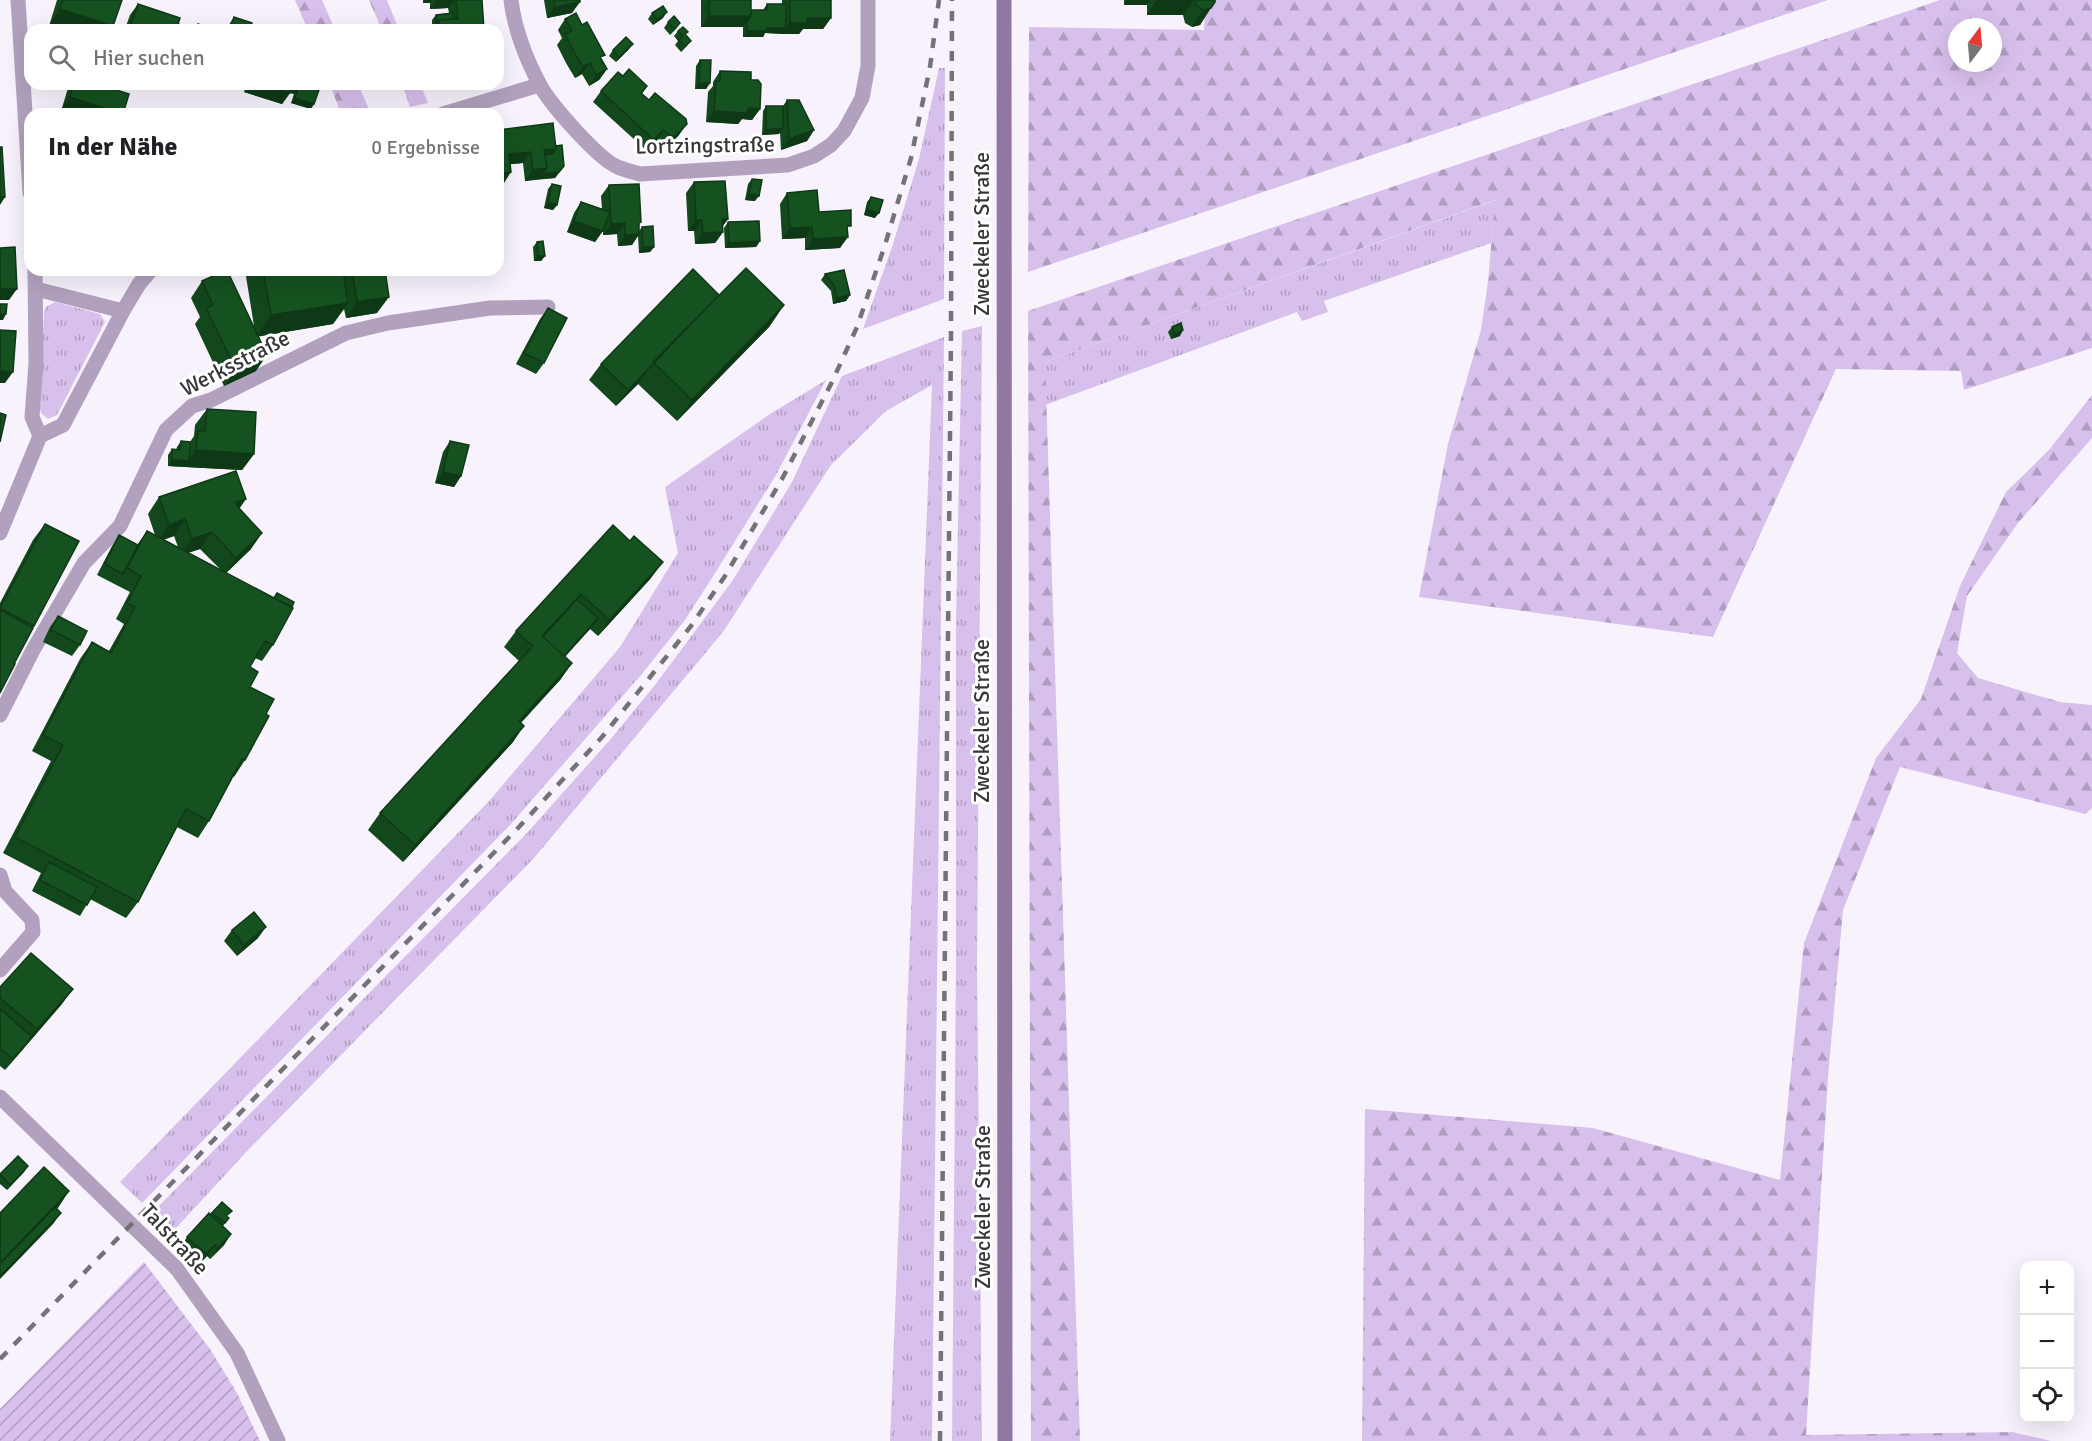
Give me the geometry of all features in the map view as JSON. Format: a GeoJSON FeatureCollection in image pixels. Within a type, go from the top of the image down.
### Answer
{"type":"FeatureCollection","features":[{"type":"Feature","properties":{"kind":"street"},"geometry":{"type":"LineString","coordinates":[[18,0],[25,108]]}},
{"type":"Feature","properties":{"kind":"street","name":"Lortzingstraße"},"geometry":{"type":"LineString","coordinates":[[511,0],[513,19],[539,85],[601,157],[616,167],[640,174],[788,165],[814,156],[831,145],[844,131],[862,98],[867,66],[868,0]]}},
{"type":"Feature","properties":{"kind":"street","name":"Zweckeler Straße"},"geometry":{"type":"LineString","coordinates":[[1004,0],[1005,1441]]}},
{"type":"Feature","properties":{"kind":"street"},"geometry":{"type":"LineString","coordinates":[[463,108],[539,85]]}},
{"type":"Feature","properties":{"kind":"street"},"geometry":{"type":"LineString","coordinates":[[35,276],[36,363],[32,417],[40,436]]}},
{"type":"Feature","properties":{"kind":"street"},"geometry":{"type":"LineString","coordinates":[[0,533],[40,436],[63,425],[123,311],[146,276]]}},
{"type":"Feature","properties":{"kind":"street"},"geometry":{"type":"LineString","coordinates":[[36,289],[123,311]]}},
{"type":"Feature","properties":{"kind":"street","name":"Werksstraße"},"geometry":{"type":"LineString","coordinates":[[0,715],[33,650],[84,563],[120,526],[166,430],[192,406],[211,400],[346,333],[388,323],[490,308],[548,307]]}},
{"type":"Feature","properties":{"kind":"street"},"geometry":{"type":"LineString","coordinates":[[0,875],[2,893],[32,920],[33,932],[0,970]]}},
{"type":"Feature","properties":{"kind":"street","name":"Talstraße"},"geometry":{"type":"LineString","coordinates":[[0,1097],[177,1269],[237,1353],[278,1441]]}},
{"type":"Feature","properties":{"kind":"green space"},"geometry":{"type":"Polygon","coordinates":[[[295,0],[322,0],[332,24],[305,24],[295,0]]]}},
{"type":"Feature","properties":{"kind":"green space"},"geometry":{"type":"Polygon","coordinates":[[[369,0],[387,0],[397,24],[379,24],[369,0]]]}},
{"type":"Feature","properties":{"kind":"green space"},"geometry":{"type":"Polygon","coordinates":[[[1205,0],[1828,0],[1028,272],[1029,27],[1204,30],[1205,0]]]}},
{"type":"Feature","properties":{"kind":"green space"},"geometry":{"type":"Polygon","coordinates":[[[1940,0],[2092,0],[2092,348],[1964,390],[1961,371],[1836,369],[1713,637],[1419,597],[1448,444],[1481,330],[1488,282],[1495,200],[1045,362],[1080,1441],[1031,1441],[1028,311],[1940,0]]]}},
{"type":"Feature","properties":{"kind":"green space"},"geometry":{"type":"Polygon","coordinates":[[[939,68],[945,68],[944,299],[863,329],[892,247],[919,159],[939,68]]]}},
{"type":"Feature","properties":{"kind":"green space"},"geometry":{"type":"Polygon","coordinates":[[[332,90],[361,90],[368,108],[339,108],[332,90]]]}},
{"type":"Feature","properties":{"kind":"green space"},"geometry":{"type":"Polygon","coordinates":[[[404,90],[423,90],[428,103],[410,107],[404,90]]]}},
{"type":"Feature","properties":{"kind":"green space"},"geometry":{"type":"Polygon","coordinates":[[[1496,200],[1491,243],[1324,301],[1328,312],[1302,321],[1297,312],[1045,405],[1045,362],[1496,200]]]}},
{"type":"Feature","properties":{"kind":"green space"},"geometry":{"type":"Polygon","coordinates":[[[55,302],[100,314],[105,322],[57,415],[48,419],[40,409],[44,311],[46,307],[55,302]]]}},
{"type":"Feature","properties":{"kind":"green space"},"geometry":{"type":"Polygon","coordinates":[[[982,326],[977,967],[982,1441],[952,1441],[956,621],[962,331],[982,326]]]}},
{"type":"Feature","properties":{"kind":"green space"},"geometry":{"type":"Polygon","coordinates":[[[944,337],[932,1441],[890,1441],[932,385],[886,411],[831,465],[723,632],[534,858],[249,1149],[166,1239],[152,1213],[526,834],[609,741],[655,685],[733,580],[792,482],[842,376],[944,337]]]}},
{"type":"Feature","properties":{"kind":"green space"},"geometry":{"type":"Polygon","coordinates":[[[826,380],[776,475],[717,570],[685,620],[641,675],[511,824],[142,1203],[120,1182],[490,800],[620,647],[678,553],[665,487],[770,414],[826,380]]]}},
{"type":"Feature","properties":{"kind":"green space"},"geometry":{"type":"Polygon","coordinates":[[[2092,395],[2092,438],[2018,523],[1967,596],[1957,653],[1978,678],[2060,702],[2092,705],[2092,808],[2085,814],[1900,767],[1843,910],[1828,1077],[1806,1435],[2012,1432],[2051,1441],[1362,1441],[1365,1109],[1593,1128],[1780,1180],[1804,943],[1876,758],[1921,699],[1960,586],[2006,492],[2049,450],[2092,395]]]}},
{"type":"Feature","properties":{"kind":"green space"},"geometry":{"type":"Polygon","coordinates":[[[144,1262],[210,1349],[237,1393],[260,1441],[0,1441],[0,1409],[144,1262]]]}},
{"type":"Feature","properties":{"kind":"building"},"geometry":{"type":"Polygon","coordinates":[[[63,0],[122,0],[114,24],[107,24],[60,9],[63,0]]]}},
{"type":"Feature","properties":{"kind":"building"},"geometry":{"type":"Polygon","coordinates":[[[456,0],[482,0],[484,24],[439,24],[439,20],[458,19],[456,0]]]}},
{"type":"Feature","properties":{"kind":"building"},"geometry":{"type":"Polygon","coordinates":[[[554,0],[580,0],[580,2],[555,7],[554,0]]]}},
{"type":"Feature","properties":{"kind":"building"},"geometry":{"type":"Polygon","coordinates":[[[709,0],[751,0],[751,16],[709,16],[709,0]]]}},
{"type":"Feature","properties":{"kind":"building"},"geometry":{"type":"Polygon","coordinates":[[[790,0],[831,0],[831,18],[807,18],[807,23],[790,23],[790,0]]]}},
{"type":"Feature","properties":{"kind":"building"},"geometry":{"type":"Polygon","coordinates":[[[1195,0],[1215,0],[1215,2],[1211,8],[1203,10],[1197,6],[1195,0]]]}},
{"type":"Feature","properties":{"kind":"building"},"geometry":{"type":"Polygon","coordinates":[[[138,4],[180,18],[178,24],[131,24],[138,4]]]}},
{"type":"Feature","properties":{"kind":"building"},"geometry":{"type":"Polygon","coordinates":[[[767,4],[786,4],[786,28],[747,31],[751,10],[767,10],[767,4]]]}},
{"type":"Feature","properties":{"kind":"building"},"geometry":{"type":"Polygon","coordinates":[[[663,6],[667,12],[657,20],[652,13],[663,6]]]}},
{"type":"Feature","properties":{"kind":"building"},"geometry":{"type":"Polygon","coordinates":[[[453,13],[454,19],[439,20],[436,24],[436,15],[453,13]]]}},
{"type":"Feature","properties":{"kind":"building"},"geometry":{"type":"Polygon","coordinates":[[[576,13],[582,25],[587,22],[605,55],[600,57],[607,69],[596,75],[590,63],[583,67],[565,34],[572,31],[565,19],[576,13]]]}},
{"type":"Feature","properties":{"kind":"building"},"geometry":{"type":"Polygon","coordinates":[[[674,16],[680,23],[674,29],[668,22],[674,16]]]}},
{"type":"Feature","properties":{"kind":"building"},"geometry":{"type":"Polygon","coordinates":[[[234,17],[252,23],[252,24],[232,24],[234,17]]]}},
{"type":"Feature","properties":{"kind":"building"},"geometry":{"type":"Polygon","coordinates":[[[683,27],[688,32],[685,34],[691,41],[685,46],[679,40],[683,36],[678,31],[683,27]]]}},
{"type":"Feature","properties":{"kind":"building"},"geometry":{"type":"Polygon","coordinates":[[[626,37],[633,44],[619,57],[613,50],[626,37]]]}},
{"type":"Feature","properties":{"kind":"building"},"geometry":{"type":"Polygon","coordinates":[[[700,60],[711,60],[710,83],[699,83],[700,60]]]}},
{"type":"Feature","properties":{"kind":"building"},"geometry":{"type":"Polygon","coordinates":[[[629,69],[647,86],[641,93],[649,100],[655,93],[686,119],[687,124],[675,136],[663,130],[654,140],[601,91],[618,72],[623,76],[629,69]]]}},
{"type":"Feature","properties":{"kind":"building"},"geometry":{"type":"Polygon","coordinates":[[[720,71],[751,72],[751,80],[758,80],[761,84],[760,109],[749,108],[746,113],[714,111],[716,81],[720,81],[720,71]]]}},
{"type":"Feature","properties":{"kind":"building"},"geometry":{"type":"Polygon","coordinates":[[[72,90],[117,90],[129,94],[125,108],[104,108],[70,97],[72,90]]]}},
{"type":"Feature","properties":{"kind":"building"},"geometry":{"type":"Polygon","coordinates":[[[297,90],[319,90],[314,104],[295,98],[297,90]]]}},
{"type":"Feature","properties":{"kind":"building"},"geometry":{"type":"Polygon","coordinates":[[[787,100],[799,100],[814,130],[789,139],[787,100]]]}},
{"type":"Feature","properties":{"kind":"building"},"geometry":{"type":"Polygon","coordinates":[[[766,106],[783,106],[783,128],[766,130],[766,106]]]}},
{"type":"Feature","properties":{"kind":"building"},"geometry":{"type":"Polygon","coordinates":[[[553,123],[556,149],[544,150],[547,168],[533,170],[531,152],[509,154],[511,172],[504,173],[504,129],[553,123]]]}},
{"type":"Feature","properties":{"kind":"building"},"geometry":{"type":"Polygon","coordinates":[[[562,145],[564,166],[559,172],[543,174],[547,168],[545,155],[552,154],[556,146],[562,145]]]}},
{"type":"Feature","properties":{"kind":"building"},"geometry":{"type":"Polygon","coordinates":[[[0,147],[2,147],[5,197],[0,197],[0,147]]]}},
{"type":"Feature","properties":{"kind":"building"},"geometry":{"type":"Polygon","coordinates":[[[752,179],[762,180],[759,196],[749,194],[752,179]]]}},
{"type":"Feature","properties":{"kind":"building"},"geometry":{"type":"Polygon","coordinates":[[[725,181],[728,219],[722,219],[723,232],[703,233],[702,220],[696,220],[694,182],[725,181]]]}},
{"type":"Feature","properties":{"kind":"building"},"geometry":{"type":"Polygon","coordinates":[[[552,184],[561,186],[557,205],[548,202],[552,184]]]}},
{"type":"Feature","properties":{"kind":"building"},"geometry":{"type":"Polygon","coordinates":[[[639,184],[641,222],[639,223],[639,234],[625,235],[625,223],[611,224],[609,185],[639,184]]]}},
{"type":"Feature","properties":{"kind":"building"},"geometry":{"type":"Polygon","coordinates":[[[817,190],[819,212],[851,210],[851,226],[847,226],[848,237],[813,239],[812,227],[790,228],[787,193],[817,190]]]}},
{"type":"Feature","properties":{"kind":"building"},"geometry":{"type":"Polygon","coordinates":[[[871,197],[883,200],[879,213],[867,209],[871,197]]]}},
{"type":"Feature","properties":{"kind":"building"},"geometry":{"type":"Polygon","coordinates":[[[581,202],[610,212],[603,231],[574,221],[581,202]]]}},
{"type":"Feature","properties":{"kind":"building"},"geometry":{"type":"Polygon","coordinates":[[[759,221],[760,241],[729,243],[728,222],[759,221]]]}},
{"type":"Feature","properties":{"kind":"building"},"geometry":{"type":"Polygon","coordinates":[[[653,226],[654,247],[643,247],[642,227],[653,226]]]}},
{"type":"Feature","properties":{"kind":"building"},"geometry":{"type":"Polygon","coordinates":[[[543,241],[545,256],[538,256],[537,242],[543,241]]]}},
{"type":"Feature","properties":{"kind":"building"},"geometry":{"type":"Polygon","coordinates":[[[15,247],[17,289],[0,289],[0,248],[15,247]]]}},
{"type":"Feature","properties":{"kind":"building"},"geometry":{"type":"Polygon","coordinates":[[[746,268],[784,305],[692,400],[653,362],[746,268]]]}},
{"type":"Feature","properties":{"kind":"building"},"geometry":{"type":"Polygon","coordinates":[[[693,269],[719,295],[628,390],[601,364],[693,269]]]}},
{"type":"Feature","properties":{"kind":"building"},"geometry":{"type":"Polygon","coordinates":[[[844,270],[850,295],[837,298],[834,285],[825,274],[844,270]]]}},
{"type":"Feature","properties":{"kind":"building"},"geometry":{"type":"Polygon","coordinates":[[[213,276],[230,276],[267,355],[236,370],[206,308],[213,305],[202,281],[213,276]]]}},
{"type":"Feature","properties":{"kind":"building"},"geometry":{"type":"Polygon","coordinates":[[[264,276],[344,276],[348,303],[271,315],[264,276]]]}},
{"type":"Feature","properties":{"kind":"building"},"geometry":{"type":"Polygon","coordinates":[[[353,276],[386,276],[389,297],[357,302],[353,276]]]}},
{"type":"Feature","properties":{"kind":"building"},"geometry":{"type":"Polygon","coordinates":[[[0,304],[7,304],[6,314],[0,314],[0,304]]]}},
{"type":"Feature","properties":{"kind":"building"},"geometry":{"type":"Polygon","coordinates":[[[548,308],[567,318],[544,363],[524,353],[548,308]]]}},
{"type":"Feature","properties":{"kind":"building"},"geometry":{"type":"Polygon","coordinates":[[[1181,323],[1183,330],[1175,334],[1172,327],[1181,323]]]}},
{"type":"Feature","properties":{"kind":"building"},"geometry":{"type":"Polygon","coordinates":[[[0,330],[16,331],[13,372],[0,371],[0,330]]]}},
{"type":"Feature","properties":{"kind":"building"},"geometry":{"type":"Polygon","coordinates":[[[207,409],[256,412],[254,454],[196,450],[198,431],[205,431],[207,409]]]}},
{"type":"Feature","properties":{"kind":"building"},"geometry":{"type":"Polygon","coordinates":[[[0,413],[6,415],[0,442],[0,413]]]}},
{"type":"Feature","properties":{"kind":"building"},"geometry":{"type":"Polygon","coordinates":[[[181,441],[190,442],[189,461],[172,460],[172,449],[180,450],[181,441]]]}},
{"type":"Feature","properties":{"kind":"building"},"geometry":{"type":"Polygon","coordinates":[[[450,441],[469,445],[461,476],[443,472],[450,441]]]}},
{"type":"Feature","properties":{"kind":"building"},"geometry":{"type":"Polygon","coordinates":[[[236,471],[246,499],[236,502],[238,507],[262,533],[236,558],[212,532],[192,539],[185,519],[169,525],[159,497],[236,471]]]}},
{"type":"Feature","properties":{"kind":"building"},"geometry":{"type":"Polygon","coordinates":[[[45,524],[79,541],[34,626],[0,608],[45,524]]]}},
{"type":"Feature","properties":{"kind":"building"},"geometry":{"type":"Polygon","coordinates":[[[613,525],[630,541],[634,536],[663,562],[609,620],[581,594],[542,636],[572,663],[519,721],[524,726],[415,845],[380,813],[533,646],[516,631],[613,525]]]}},
{"type":"Feature","properties":{"kind":"building"},"geometry":{"type":"Polygon","coordinates":[[[147,531],[293,608],[273,645],[265,641],[250,667],[258,672],[250,687],[274,699],[266,714],[269,716],[245,760],[242,759],[209,821],[186,809],[138,902],[15,837],[63,745],[43,735],[92,642],[111,653],[135,607],[127,603],[141,576],[127,568],[147,531]]]}},
{"type":"Feature","properties":{"kind":"building"},"geometry":{"type":"Polygon","coordinates":[[[119,535],[138,545],[123,574],[105,564],[119,535]]]}},
{"type":"Feature","properties":{"kind":"building"},"geometry":{"type":"Polygon","coordinates":[[[277,593],[294,602],[292,607],[274,598],[277,593]]]}},
{"type":"Feature","properties":{"kind":"building"},"geometry":{"type":"Polygon","coordinates":[[[577,599],[598,618],[564,656],[543,637],[577,599]]]}},
{"type":"Feature","properties":{"kind":"building"},"geometry":{"type":"Polygon","coordinates":[[[0,610],[33,628],[0,693],[0,610]]]}},
{"type":"Feature","properties":{"kind":"building"},"geometry":{"type":"Polygon","coordinates":[[[58,616],[87,631],[80,645],[51,630],[58,616]]]}},
{"type":"Feature","properties":{"kind":"building"},"geometry":{"type":"Polygon","coordinates":[[[49,862],[97,887],[87,905],[40,880],[49,862]]]}},
{"type":"Feature","properties":{"kind":"building"},"geometry":{"type":"Polygon","coordinates":[[[254,912],[266,927],[244,945],[232,930],[254,912]]]}},
{"type":"Feature","properties":{"kind":"building"},"geometry":{"type":"Polygon","coordinates":[[[31,953],[73,989],[37,1029],[0,998],[0,987],[31,953]]]}},
{"type":"Feature","properties":{"kind":"building"},"geometry":{"type":"Polygon","coordinates":[[[0,1009],[32,1037],[13,1059],[0,1048],[0,1009]]]}},
{"type":"Feature","properties":{"kind":"building"},"geometry":{"type":"Polygon","coordinates":[[[18,1156],[28,1166],[10,1185],[0,1174],[18,1156]]]}},
{"type":"Feature","properties":{"kind":"building"},"geometry":{"type":"Polygon","coordinates":[[[44,1167],[69,1191],[0,1263],[0,1213],[44,1167]]]}},
{"type":"Feature","properties":{"kind":"building"},"geometry":{"type":"Polygon","coordinates":[[[222,1202],[232,1211],[226,1216],[229,1218],[225,1223],[212,1213],[222,1202]]]}},
{"type":"Feature","properties":{"kind":"building"},"geometry":{"type":"Polygon","coordinates":[[[55,1207],[61,1213],[0,1276],[0,1264],[55,1207]]]}},
{"type":"Feature","properties":{"kind":"building"},"geometry":{"type":"Polygon","coordinates":[[[209,1213],[231,1234],[218,1248],[215,1245],[206,1254],[187,1237],[209,1213]]]}},
{"type":"Feature","properties":{"kind":"railway"},"geometry":{"type":"LineString","coordinates":[[0,1359],[518,828],[602,737],[691,626],[725,576],[782,479],[832,382],[857,327],[911,158],[930,67],[939,0]]}},
{"type":"Feature","properties":{"kind":"railway"},"geometry":{"type":"LineString","coordinates":[[940,1441],[952,0]]}}]}
